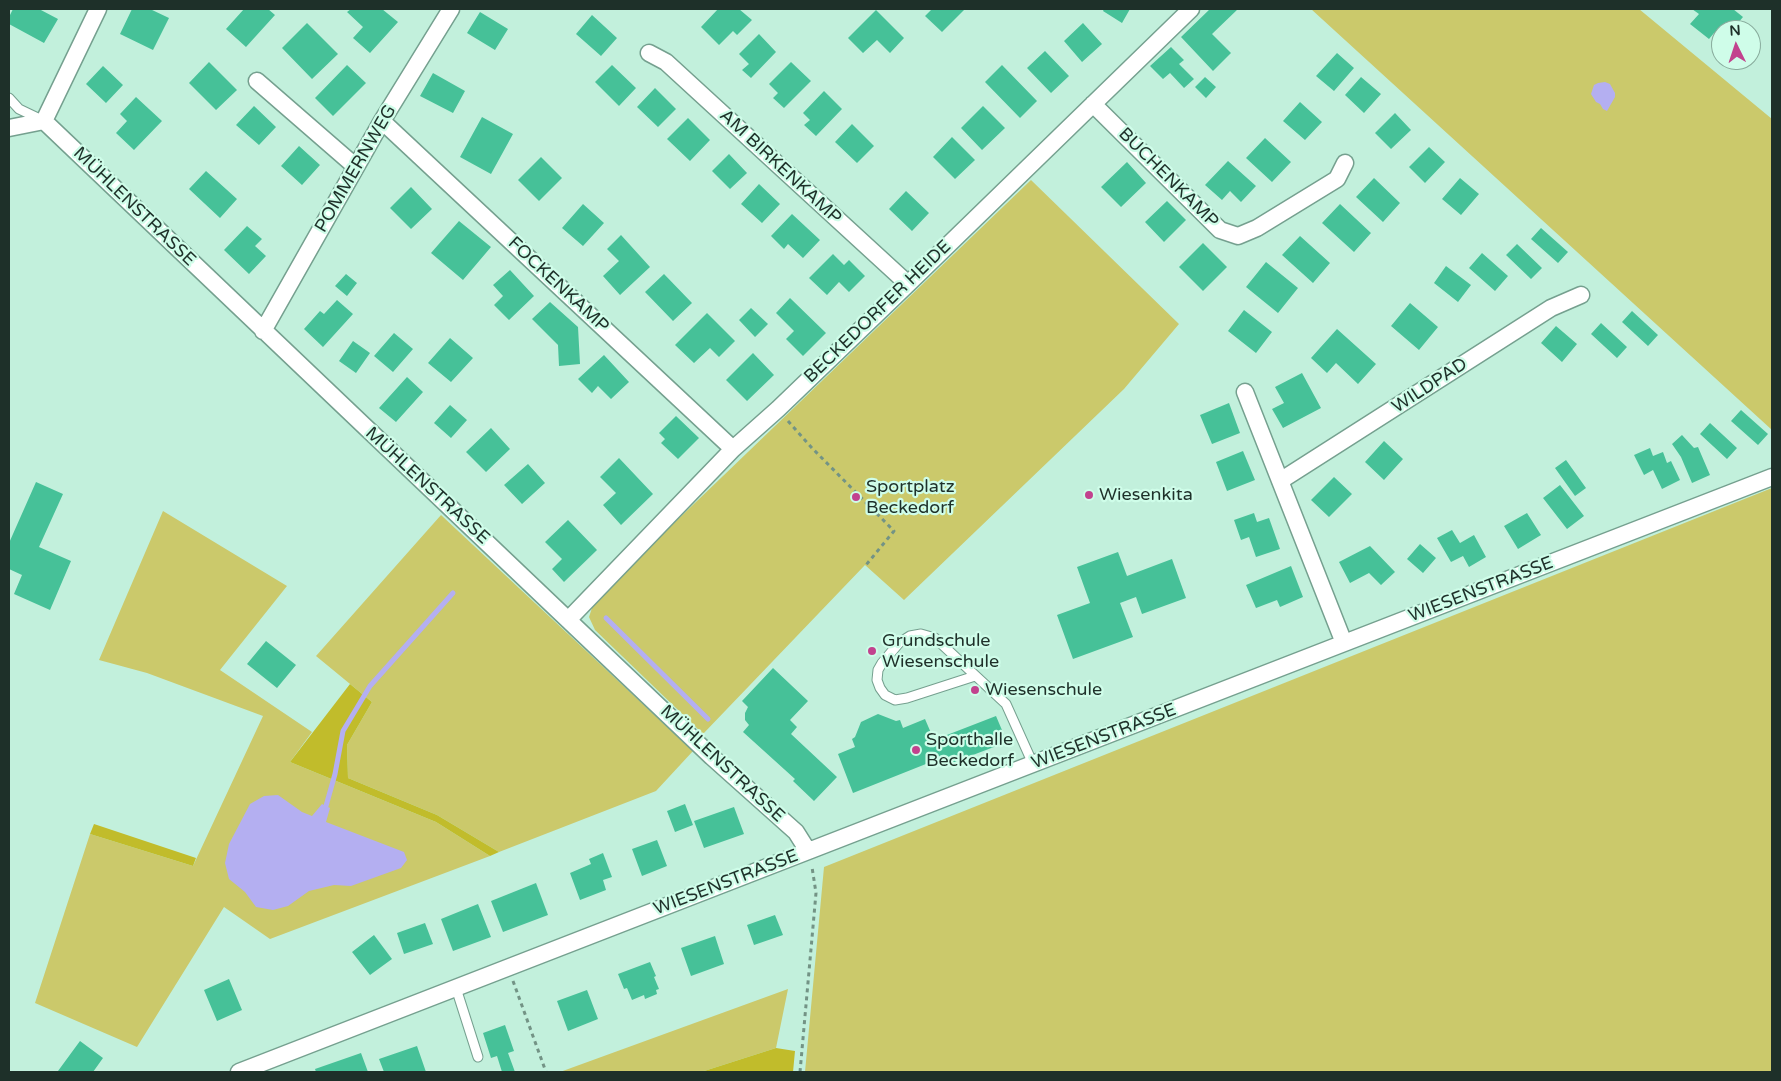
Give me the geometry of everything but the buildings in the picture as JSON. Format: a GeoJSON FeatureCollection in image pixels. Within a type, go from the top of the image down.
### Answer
{"type":"FeatureCollection","features":[{"type":"Feature","properties":{"kind":"street"},"geometry":{"type":"LineString","coordinates":[[9,128],[44,122],[98,9]]}},
{"type":"Feature","properties":{"kind":"street","name":"POMMERNWEG"},"geometry":{"type":"LineString","coordinates":[[263,331],[382,121],[451,9]]}},
{"type":"Feature","properties":{"kind":"street","name":"BECKEDORFER HEIDE"},"geometry":{"type":"LineString","coordinates":[[568,620],[734,449],[908,284],[1191,9]]}},
{"type":"Feature","properties":{"kind":"street","name":"AM BIRKENKAMP"},"geometry":{"type":"LineString","coordinates":[[649,53],[666,62],[908,284]]}},
{"type":"Feature","properties":{"kind":"street"},"geometry":{"type":"LineString","coordinates":[[256,81],[356,168]]}},
{"type":"Feature","properties":{"kind":"street","name":"BUCHENKAMP"},"geometry":{"type":"LineString","coordinates":[[1093,104],[1220,230],[1238,236],[1256,228],[1337,179],[1345,163]]}},
{"type":"Feature","properties":{"kind":"street","name":"FOCKENKAMP"},"geometry":{"type":"LineString","coordinates":[[382,121],[734,449]]}},
{"type":"Feature","properties":{"kind":"street","name":"MÜHLENSTRASSE"},"geometry":{"type":"LineString","coordinates":[[44,122],[712,757],[796,832],[808,852]]}},
{"type":"Feature","properties":{"kind":"street","name":"WILDPAD"},"geometry":{"type":"LineString","coordinates":[[1280,481],[1551,308],[1582,295]]}},
{"type":"Feature","properties":{"kind":"street"},"geometry":{"type":"LineString","coordinates":[[1245,392],[1344,643]]}},
{"type":"Feature","properties":{"kind":"street","name":"WIESENSTRASSE"},"geometry":{"type":"LineString","coordinates":[[239,1072],[1772,478]]}},
{"type":"Feature","properties":{"kind":"lane"},"geometry":{"type":"LineString","coordinates":[[9,98],[19,109],[44,122]]}},
{"type":"Feature","properties":{"kind":"lane"},"geometry":{"type":"LineString","coordinates":[[975,676],[895,700],[885,695],[877,680],[878,670],[882,663],[899,643],[910,636],[922,634],[935,638],[1006,704],[1033,764]]}},
{"type":"Feature","properties":{"kind":"lane"},"geometry":{"type":"LineString","coordinates":[[456,988],[478,1057]]}},
{"type":"Feature","properties":{"kind":"path"},"geometry":{"type":"LineString","coordinates":[[778,409],[812,448],[894,531],[866,565]]}},
{"type":"Feature","properties":{"kind":"path"},"geometry":{"type":"LineString","coordinates":[[800,1072],[816,893],[814,874],[808,852]]}},
{"type":"Feature","properties":{"kind":"path"},"geometry":{"type":"LineString","coordinates":[[508,968],[546,1072]]}},
{"type":"Feature","properties":{"kind":"shaded area"},"geometry":{"type":"Polygon","coordinates":[[[1311,9],[1639,9],[1772,119],[1772,430],[1311,9]]]}},
{"type":"Feature","properties":{"kind":"shaded area"},"geometry":{"type":"Polygon","coordinates":[[[1605,82],[1610,84],[1615,93],[1615,97],[1607,111],[1596,102],[1591,94],[1594,85],[1605,82]]]}},
{"type":"Feature","properties":{"kind":"shaded area","name":"Sportplatz Beckedorf"},"geometry":{"type":"Polygon","coordinates":[[[1031,180],[1179,324],[1124,389],[904,600],[865,565],[703,734],[595,630],[589,617],[595,599],[1031,180]]]}},
{"type":"Feature","properties":{"kind":"shaded area"},"geometry":{"type":"Polygon","coordinates":[[[1772,488],[1772,1072],[805,1072],[824,867],[1772,488]]]}},
{"type":"Feature","properties":{"kind":"shaded area"},"geometry":{"type":"Polygon","coordinates":[[[163,511],[287,586],[220,670],[312,732],[290,762],[436,822],[490,856],[270,939],[224,907],[137,1047],[35,1003],[90,834],[193,866],[263,716],[147,673],[99,660],[163,511]]]}},
{"type":"Feature","properties":{"kind":"shaded area"},"geometry":{"type":"Polygon","coordinates":[[[441,515],[693,751],[656,791],[499,852],[437,815],[348,778],[347,745],[372,702],[316,656],[441,515]]]}},
{"type":"Feature","properties":{"kind":"shaded area"},"geometry":{"type":"Polygon","coordinates":[[[350,684],[372,702],[347,745],[348,778],[437,815],[499,852],[490,856],[436,822],[290,762],[350,684]]]}},
{"type":"Feature","properties":{"kind":"shaded area"},"geometry":{"type":"Polygon","coordinates":[[[278,795],[302,812],[312,816],[322,804],[330,808],[326,822],[404,852],[407,860],[401,868],[351,886],[334,885],[309,891],[288,906],[273,910],[256,907],[245,892],[229,879],[225,863],[229,844],[250,804],[264,796],[278,795]]]}},
{"type":"Feature","properties":{"kind":"shaded area"},"geometry":{"type":"Polygon","coordinates":[[[94,824],[196,858],[193,866],[90,834],[94,824]]]}},
{"type":"Feature","properties":{"kind":"shaded area"},"geometry":{"type":"Polygon","coordinates":[[[788,989],[776,1048],[701,1072],[560,1072],[788,989]]]}},
{"type":"Feature","properties":{"kind":"shaded area"},"geometry":{"type":"Polygon","coordinates":[[[776,1048],[795,1051],[793,1072],[701,1072],[776,1048]]]}},
{"type":"Feature","properties":{"kind":"waterway"},"geometry":{"type":"LineString","coordinates":[[326,806],[335,774],[343,731],[370,686],[453,593]]}},
{"type":"Feature","properties":{"kind":"waterway"},"geometry":{"type":"LineString","coordinates":[[606,618],[708,719]]}},
{"type":"Feature","properties":{"kind":"place","name":"Wiesenkita"},"geometry":{"type":"Point","coordinates":[1089,495]}},
{"type":"Feature","properties":{"kind":"place","name":"Sportplatz Beckedorf"},"geometry":{"type":"Point","coordinates":[856,497]}},
{"type":"Feature","properties":{"kind":"place","name":"Grundschule Wiesenschule"},"geometry":{"type":"Point","coordinates":[872,651]}},
{"type":"Feature","properties":{"kind":"place","name":"Wiesenschule"},"geometry":{"type":"Point","coordinates":[975,690]}},
{"type":"Feature","properties":{"kind":"place","name":"Sporthalle Beckedorf"},"geometry":{"type":"Point","coordinates":[916,750]}}]}
